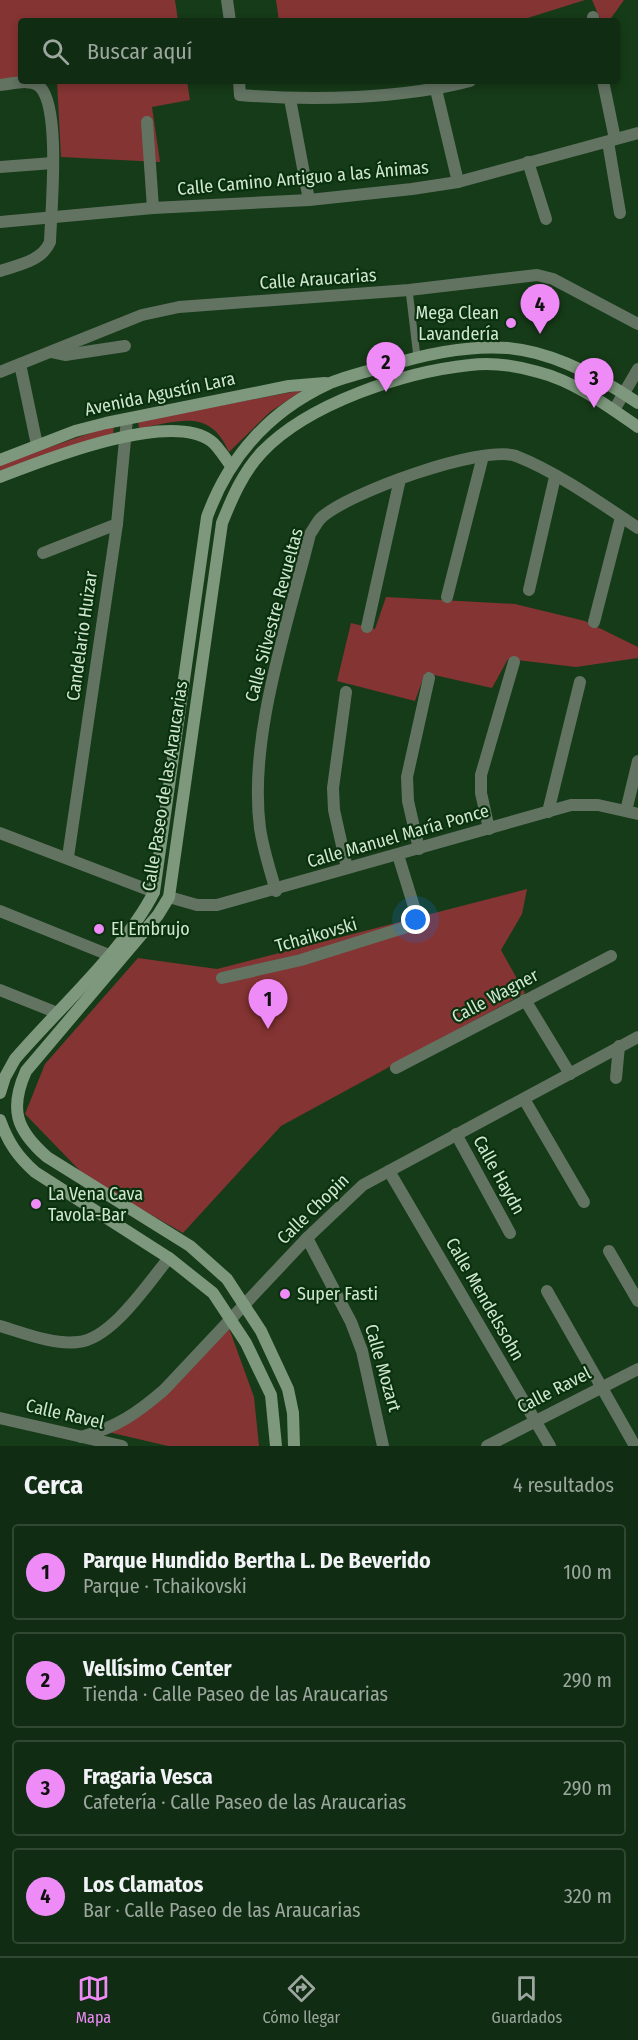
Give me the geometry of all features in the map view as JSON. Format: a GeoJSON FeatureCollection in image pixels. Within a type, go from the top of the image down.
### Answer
{"type":"FeatureCollection","features":[{"type":"Feature","properties":{"kind":"main road","name":"Calle Paseo de las Araucarias"},"geometry":{"type":"LineString","coordinates":[[0,1093],[5,1077],[15,1059],[55,1012],[109,955],[147,906],[154,892],[207,517],[217,489],[251,438],[304,396],[333,382],[417,357],[472,349],[510,348],[575,368],[638,403]]}},
{"type":"Feature","properties":{"kind":"main road","name":"Calle Paseo de las Araucarias"},"geometry":{"type":"LineString","coordinates":[[294,1446],[293,1413],[288,1389],[245,1304],[227,1280],[190,1245],[47,1157],[26,1136],[16,1112],[16,1092],[26,1071],[158,915],[169,897],[222,523],[243,477],[263,452],[291,429],[342,400],[420,374],[471,364],[495,365],[539,372],[566,382],[638,427]]}},
{"type":"Feature","properties":{"kind":"main road","name":"Avenida Agustín Lara"},"geometry":{"type":"LineString","coordinates":[[0,460],[75,431],[289,386],[333,382]]}},
{"type":"Feature","properties":{"kind":"main road","name":"Avenida Agustín Lara"},"geometry":{"type":"LineString","coordinates":[[0,477],[46,459],[125,436],[193,434],[211,441],[231,466]]}},
{"type":"Feature","properties":{"kind":"main road"},"geometry":{"type":"LineString","coordinates":[[197,583],[213,586]]}},
{"type":"Feature","properties":{"kind":"main road"},"geometry":{"type":"LineString","coordinates":[[0,1120],[7,1140],[18,1157],[35,1172],[169,1258],[213,1293],[231,1317],[271,1395],[276,1446]]}},
{"type":"Feature","properties":{"kind":"street"},"geometry":{"type":"LineString","coordinates":[[228,0],[230,18]]}},
{"type":"Feature","properties":{"kind":"street"},"geometry":{"type":"LineString","coordinates":[[0,85],[18,83]]}},
{"type":"Feature","properties":{"kind":"street"},"geometry":{"type":"LineString","coordinates":[[0,271],[40,256],[50,242],[53,163],[48,99],[41,87],[36,84]]}},
{"type":"Feature","properties":{"kind":"street"},"geometry":{"type":"LineString","coordinates":[[239,84],[240,95],[290,99],[435,86],[458,182]]}},
{"type":"Feature","properties":{"kind":"street"},"geometry":{"type":"LineString","coordinates":[[603,84],[620,213]]}},
{"type":"Feature","properties":{"kind":"street"},"geometry":{"type":"LineString","coordinates":[[290,99],[309,200]]}},
{"type":"Feature","properties":{"kind":"street"},"geometry":{"type":"LineString","coordinates":[[147,122],[153,208]]}},
{"type":"Feature","properties":{"kind":"street","name":"Calle Camino Antiguo a las Ánimas"},"geometry":{"type":"LineString","coordinates":[[0,222],[153,208],[309,200],[458,182],[638,134]]}},
{"type":"Feature","properties":{"kind":"street"},"geometry":{"type":"LineString","coordinates":[[528,162],[546,219]]}},
{"type":"Feature","properties":{"kind":"street"},"geometry":{"type":"LineString","coordinates":[[0,167],[53,163]]}},
{"type":"Feature","properties":{"kind":"street","name":"Calle Araucarias"},"geometry":{"type":"LineString","coordinates":[[0,372],[142,315],[179,307],[409,290],[537,275],[553,279],[638,324]]}},
{"type":"Feature","properties":{"kind":"street"},"geometry":{"type":"LineString","coordinates":[[51,352],[65,355],[125,346]]}},
{"type":"Feature","properties":{"kind":"street"},"geometry":{"type":"LineString","coordinates":[[20,364],[37,445]]}},
{"type":"Feature","properties":{"kind":"street"},"geometry":{"type":"LineString","coordinates":[[614,410],[638,369]]}},
{"type":"Feature","properties":{"kind":"street","name":"Candelario Huizar"},"geometry":{"type":"LineString","coordinates":[[68,857],[117,524],[127,419]]}},
{"type":"Feature","properties":{"kind":"street","name":"Calle Silvestre Revueltas"},"geometry":{"type":"LineString","coordinates":[[276,891],[260,829],[258,787],[261,732],[310,534],[320,519],[337,507],[400,479],[442,464],[500,454],[515,456],[555,477],[638,528]]}},
{"type":"Feature","properties":{"kind":"street"},"geometry":{"type":"LineString","coordinates":[[447,597],[483,456]]}},
{"type":"Feature","properties":{"kind":"street"},"geometry":{"type":"LineString","coordinates":[[529,590],[555,477]]}},
{"type":"Feature","properties":{"kind":"street"},"geometry":{"type":"LineString","coordinates":[[367,627],[400,479]]}},
{"type":"Feature","properties":{"kind":"street"},"geometry":{"type":"LineString","coordinates":[[594,622],[621,517]]}},
{"type":"Feature","properties":{"kind":"street"},"geometry":{"type":"LineString","coordinates":[[43,554],[117,524]]}},
{"type":"Feature","properties":{"kind":"street"},"geometry":{"type":"LineString","coordinates":[[489,829],[481,793],[481,775],[514,662]]}},
{"type":"Feature","properties":{"kind":"street"},"geometry":{"type":"LineString","coordinates":[[419,849],[408,801],[407,777],[429,678]]}},
{"type":"Feature","properties":{"kind":"street"},"geometry":{"type":"LineString","coordinates":[[548,812],[580,682]]}},
{"type":"Feature","properties":{"kind":"street"},"geometry":{"type":"LineString","coordinates":[[346,693],[333,788],[334,810],[347,868]]}},
{"type":"Feature","properties":{"kind":"street"},"geometry":{"type":"LineString","coordinates":[[632,813],[638,761]]}},
{"type":"Feature","properties":{"kind":"street","name":"Calle Manuel María Ponce"},"geometry":{"type":"LineString","coordinates":[[169,897],[197,905],[217,905],[276,891],[347,868],[584,804],[632,813]]}},
{"type":"Feature","properties":{"kind":"street"},"geometry":{"type":"LineString","coordinates":[[0,833],[68,857],[154,892]]}},
{"type":"Feature","properties":{"kind":"street","name":"Tchaikovski"},"geometry":{"type":"LineString","coordinates":[[222,978],[301,960],[419,923],[398,855]]}},
{"type":"Feature","properties":{"kind":"street"},"geometry":{"type":"LineString","coordinates":[[0,912],[109,955]]}},
{"type":"Feature","properties":{"kind":"street","name":"Calle Wagner"},"geometry":{"type":"LineString","coordinates":[[396,1068],[611,956]]}},
{"type":"Feature","properties":{"kind":"street"},"geometry":{"type":"LineString","coordinates":[[0,990],[55,1012]]}},
{"type":"Feature","properties":{"kind":"street"},"geometry":{"type":"LineString","coordinates":[[525,1000],[570,1074]]}},
{"type":"Feature","properties":{"kind":"street","name":"Calle Chopin"},"geometry":{"type":"LineString","coordinates":[[81,1437],[112,1428],[139,1412],[165,1390],[307,1238],[344,1200],[363,1185],[638,1037]]}},
{"type":"Feature","properties":{"kind":"street"},"geometry":{"type":"LineString","coordinates":[[616,1078],[619,1046]]}},
{"type":"Feature","properties":{"kind":"street"},"geometry":{"type":"LineString","coordinates":[[524,1099],[584,1202]]}},
{"type":"Feature","properties":{"kind":"street","name":"Calle Haydn"},"geometry":{"type":"LineString","coordinates":[[456,1134],[510,1233]]}},
{"type":"Feature","properties":{"kind":"street","name":"Calle Mendelssohn"},"geometry":{"type":"LineString","coordinates":[[389,1171],[550,1446]]}},
{"type":"Feature","properties":{"kind":"street","name":"Calle Mozart"},"geometry":{"type":"LineString","coordinates":[[307,1238],[351,1322],[362,1351],[384,1446]]}},
{"type":"Feature","properties":{"kind":"street"},"geometry":{"type":"LineString","coordinates":[[609,1251],[638,1301]]}},
{"type":"Feature","properties":{"kind":"street"},"geometry":{"type":"LineString","coordinates":[[0,1326],[59,1341],[78,1342],[93,1338],[109,1329],[169,1258]]}},
{"type":"Feature","properties":{"kind":"street"},"geometry":{"type":"LineString","coordinates":[[547,1291],[635,1446]]}},
{"type":"Feature","properties":{"kind":"street","name":"Calle Ravel"},"geometry":{"type":"LineString","coordinates":[[487,1446],[638,1369]]}},
{"type":"Feature","properties":{"kind":"street","name":"Calle Ravel"},"geometry":{"type":"LineString","coordinates":[[0,1418],[122,1446]]}},
{"type":"Feature","properties":{"kind":"lane"},"geometry":{"type":"LineString","coordinates":[[409,290],[417,357]]}},
{"type":"Feature","properties":{"kind":"shaded area"},"geometry":{"type":"Polygon","coordinates":[[[0,0],[175,0],[178,18],[18,18],[18,84],[0,85],[0,0]]]}},
{"type":"Feature","properties":{"kind":"shaded area"},"geometry":{"type":"Polygon","coordinates":[[[276,0],[585,0],[528,18],[279,18],[276,0]]]}},
{"type":"Feature","properties":{"kind":"shaded area"},"geometry":{"type":"Polygon","coordinates":[[[592,0],[624,0],[611,18],[600,18],[592,0]]]}},
{"type":"Feature","properties":{"kind":"shaded area"},"geometry":{"type":"Polygon","coordinates":[[[57,84],[187,84],[190,100],[152,107],[160,162],[61,157],[57,84]]]}},
{"type":"Feature","properties":{"kind":"shaded area"},"geometry":{"type":"Polygon","coordinates":[[[303,390],[270,412],[229,452],[221,438],[212,428],[203,423],[180,421],[139,428],[138,421],[303,390]]]}},
{"type":"Feature","properties":{"kind":"shaded area"},"geometry":{"type":"Polygon","coordinates":[[[114,425],[113,435],[0,471],[0,464],[114,425]]]}},
{"type":"Feature","properties":{"kind":"shaded area"},"geometry":{"type":"Polygon","coordinates":[[[386,597],[515,604],[585,621],[638,647],[638,658],[576,667],[508,659],[492,688],[425,673],[415,701],[337,681],[351,623],[375,629],[386,597]]]}},
{"type":"Feature","properties":{"kind":"shaded area"},"geometry":{"type":"Polygon","coordinates":[[[527,889],[522,914],[501,950],[525,993],[281,1126],[183,1233],[87,1178],[25,1114],[45,1064],[138,958],[217,969],[527,889]]]}},
{"type":"Feature","properties":{"kind":"shaded area"},"geometry":{"type":"Polygon","coordinates":[[[229,1328],[254,1397],[259,1446],[168,1446],[108,1432],[229,1328]]]}},
{"type":"Feature","properties":{"kind":"place","name":"Mega Clean Lavandería"},"geometry":{"type":"Point","coordinates":[511,323]}},
{"type":"Feature","properties":{"kind":"place","name":"Los Clamatos"},"geometry":{"type":"Point","coordinates":[540,334]}},
{"type":"Feature","properties":{"kind":"place","name":"Vellísimo Center"},"geometry":{"type":"Point","coordinates":[386,392]}},
{"type":"Feature","properties":{"kind":"place","name":"Fragaria Vesca"},"geometry":{"type":"Point","coordinates":[594,408]}},
{"type":"Feature","properties":{"kind":"place","name":"El Embrujo"},"geometry":{"type":"Point","coordinates":[99,929]}},
{"type":"Feature","properties":{"kind":"place","name":"Parque Hundido Bertha L. De Beverido"},"geometry":{"type":"Point","coordinates":[268,1029]}},
{"type":"Feature","properties":{"kind":"place","name":"La Vena Cava Tavola-Bar"},"geometry":{"type":"Point","coordinates":[36,1204]}},
{"type":"Feature","properties":{"kind":"place","name":"Super Fasti"},"geometry":{"type":"Point","coordinates":[285,1294]}}]}
